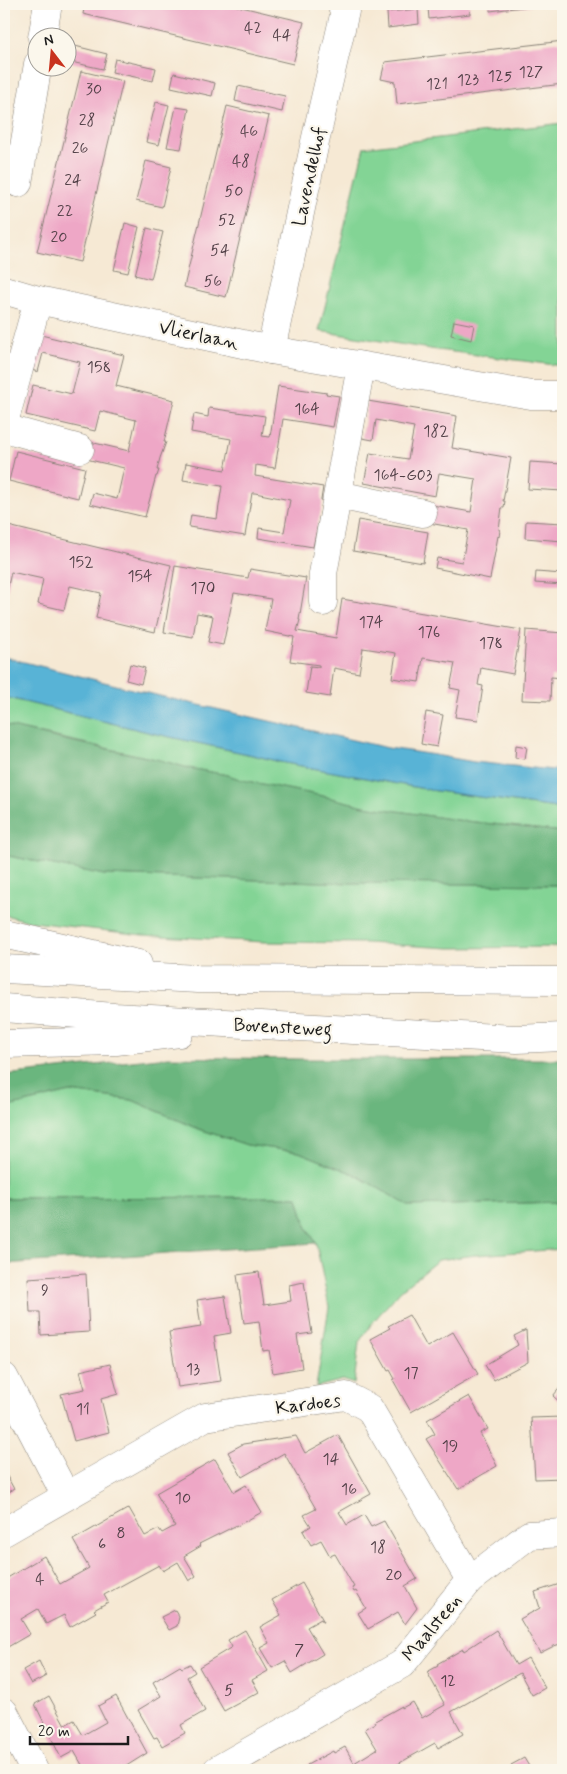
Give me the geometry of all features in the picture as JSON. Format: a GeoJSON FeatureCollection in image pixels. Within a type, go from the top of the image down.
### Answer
{"type":"FeatureCollection","features":[{"type":"Feature","properties":{"kind":"street"},"geometry":{"type":"LineString","coordinates":[[44,28],[48,4]]}},
{"type":"Feature","properties":{"kind":"street","name":"Lavendelhof"},"geometry":{"type":"LineString","coordinates":[[272,350],[344,11],[340,4]]}},
{"type":"Feature","properties":{"kind":"street"},"geometry":{"type":"LineString","coordinates":[[18,183],[36,78]]}},
{"type":"Feature","properties":{"kind":"street","name":"Vlierlaan"},"geometry":{"type":"LineString","coordinates":[[4,290],[38,300],[272,350],[531,395],[563,395]]}},
{"type":"Feature","properties":{"kind":"street"},"geometry":{"type":"LineString","coordinates":[[4,423],[38,300]]}},
{"type":"Feature","properties":{"kind":"street"},"geometry":{"type":"LineString","coordinates":[[323,602],[323,574],[361,366]]}},
{"type":"Feature","properties":{"kind":"street"},"geometry":{"type":"LineString","coordinates":[[4,428],[80,449]]}},
{"type":"Feature","properties":{"kind":"street"},"geometry":{"type":"LineString","coordinates":[[338,495],[423,513]]}},
{"type":"Feature","properties":{"kind":"street"},"geometry":{"type":"LineString","coordinates":[[4,934],[198,979]]}},
{"type":"Feature","properties":{"kind":"street"},"geometry":{"type":"LineString","coordinates":[[4,969],[198,979],[563,981]]}},
{"type":"Feature","properties":{"kind":"street","name":"Bovensteweg"},"geometry":{"type":"LineString","coordinates":[[4,1008],[114,1017],[517,1040],[563,1037]]}},
{"type":"Feature","properties":{"kind":"street"},"geometry":{"type":"LineString","coordinates":[[4,1044],[116,1041],[247,1024]]}},
{"type":"Feature","properties":{"kind":"street"},"geometry":{"type":"LineString","coordinates":[[4,1378],[66,1496]]}},
{"type":"Feature","properties":{"kind":"street","name":"Kardoes"},"geometry":{"type":"LineString","coordinates":[[4,1532],[205,1417],[346,1396],[370,1408],[470,1580]]}},
{"type":"Feature","properties":{"kind":"street","name":"Maalsteen"},"geometry":{"type":"LineString","coordinates":[[217,1770],[402,1664],[470,1580],[528,1535],[563,1533]]}},
{"type":"Feature","properties":{"kind":"street"},"geometry":{"type":"LineString","coordinates":[[4,1712],[34,1770]]}},
{"type":"Feature","properties":{"kind":"green space"},"geometry":{"type":"Polygon","coordinates":[[[563,123],[563,366],[430,349],[319,331],[364,147],[563,123]]]}},
{"type":"Feature","properties":{"kind":"green space"},"geometry":{"type":"Polygon","coordinates":[[[4,697],[280,762],[430,790],[563,809],[563,832],[457,820],[364,806],[11,727],[4,725],[4,697]]]}},
{"type":"Feature","properties":{"kind":"green space"},"geometry":{"type":"Polygon","coordinates":[[[4,725],[188,768],[228,775],[242,780],[364,806],[457,820],[563,832],[563,885],[352,883],[104,875],[4,855],[4,725]]]}},
{"type":"Feature","properties":{"kind":"green space"},"geometry":{"type":"Polygon","coordinates":[[[4,855],[104,875],[352,883],[563,885],[563,947],[450,948],[366,943],[264,942],[142,935],[33,922],[4,915],[4,855]]]}},
{"type":"Feature","properties":{"kind":"green space"},"geometry":{"type":"Polygon","coordinates":[[[168,1057],[563,1059],[563,1202],[409,1206],[354,1174],[299,1152],[247,1145],[199,1129],[132,1100],[70,1092],[4,1108],[4,1075],[168,1057]]]}},
{"type":"Feature","properties":{"kind":"green space"},"geometry":{"type":"Polygon","coordinates":[[[70,1092],[132,1100],[199,1129],[247,1145],[299,1152],[354,1174],[409,1206],[563,1202],[563,1249],[476,1255],[438,1260],[400,1291],[373,1322],[359,1342],[354,1384],[343,1380],[316,1387],[329,1307],[316,1243],[306,1226],[298,1197],[4,1198],[4,1108],[70,1092]]]}},
{"type":"Feature","properties":{"kind":"green space"},"geometry":{"type":"Polygon","coordinates":[[[298,1197],[306,1226],[316,1243],[4,1264],[4,1198],[298,1197]]]}},
{"type":"Feature","properties":{"kind":"water"},"geometry":{"type":"Polygon","coordinates":[[[4,657],[168,698],[388,748],[474,762],[563,771],[563,809],[430,790],[280,762],[4,697],[4,657]]]}},
{"type":"Feature","properties":{"kind":"building"},"geometry":{"type":"Polygon","coordinates":[[[85,4],[229,4],[304,22],[293,64],[83,14],[85,4]]]}},
{"type":"Feature","properties":{"kind":"building"},"geometry":{"type":"Polygon","coordinates":[[[448,4],[469,4],[470,14],[429,19],[428,7],[448,4]]]}},
{"type":"Feature","properties":{"kind":"building"},"geometry":{"type":"Polygon","coordinates":[[[489,4],[531,4],[531,6],[490,11],[489,4]]]}},
{"type":"Feature","properties":{"kind":"building"},"geometry":{"type":"Polygon","coordinates":[[[418,9],[419,24],[388,28],[387,12],[418,9]]]}},
{"type":"Feature","properties":{"kind":"building"},"geometry":{"type":"Polygon","coordinates":[[[563,41],[563,84],[397,104],[395,82],[381,79],[385,62],[563,41]]]}},
{"type":"Feature","properties":{"kind":"building"},"geometry":{"type":"Polygon","coordinates":[[[78,47],[107,54],[103,69],[78,64],[78,47]]]}},
{"type":"Feature","properties":{"kind":"building"},"geometry":{"type":"Polygon","coordinates":[[[115,59],[156,68],[153,81],[112,72],[115,59]]]}},
{"type":"Feature","properties":{"kind":"building"},"geometry":{"type":"Polygon","coordinates":[[[81,71],[123,81],[80,262],[37,252],[81,71]]]}},
{"type":"Feature","properties":{"kind":"building"},"geometry":{"type":"Polygon","coordinates":[[[174,73],[215,83],[212,96],[171,87],[174,73]]]}},
{"type":"Feature","properties":{"kind":"building"},"geometry":{"type":"Polygon","coordinates":[[[238,86],[285,96],[282,112],[235,101],[238,86]]]}},
{"type":"Feature","properties":{"kind":"building"},"geometry":{"type":"Polygon","coordinates":[[[156,102],[169,105],[159,145],[146,142],[156,102]]]}},
{"type":"Feature","properties":{"kind":"building"},"geometry":{"type":"Polygon","coordinates":[[[227,106],[269,116],[226,297],[184,287],[227,106]]]}},
{"type":"Feature","properties":{"kind":"building"},"geometry":{"type":"Polygon","coordinates":[[[176,107],[189,109],[181,149],[167,147],[176,107]]]}},
{"type":"Feature","properties":{"kind":"building"},"geometry":{"type":"Polygon","coordinates":[[[146,161],[171,167],[162,207],[136,201],[146,161]]]}},
{"type":"Feature","properties":{"kind":"building"},"geometry":{"type":"Polygon","coordinates":[[[125,223],[139,227],[128,273],[114,270],[125,223]]]}},
{"type":"Feature","properties":{"kind":"building"},"geometry":{"type":"Polygon","coordinates":[[[147,228],[163,232],[151,279],[135,275],[147,228]]]}},
{"type":"Feature","properties":{"kind":"building"},"geometry":{"type":"Polygon","coordinates":[[[454,321],[474,325],[471,340],[451,335],[454,321]]]}},
{"type":"Feature","properties":{"kind":"building"},"geometry":{"type":"Polygon","coordinates":[[[37,334],[124,355],[116,386],[174,400],[164,442],[166,442],[145,517],[90,504],[93,493],[117,499],[124,468],[86,459],[90,442],[129,451],[136,420],[100,411],[95,431],[26,415],[33,385],[72,394],[80,362],[43,353],[38,372],[28,369],[37,334]]]}},
{"type":"Feature","properties":{"kind":"building"},"geometry":{"type":"Polygon","coordinates":[[[278,386],[339,396],[333,427],[283,419],[275,468],[256,465],[255,476],[323,487],[321,500],[323,500],[313,547],[258,538],[259,528],[284,532],[290,500],[255,493],[252,493],[245,536],[189,527],[191,515],[217,519],[222,486],[183,480],[186,463],[225,470],[231,439],[191,432],[194,414],[208,417],[209,408],[265,416],[262,436],[270,437],[278,386]]]}},
{"type":"Feature","properties":{"kind":"building"},"geometry":{"type":"Polygon","coordinates":[[[368,401],[457,416],[452,448],[511,458],[503,501],[505,501],[504,507],[502,507],[499,537],[490,579],[435,568],[437,558],[462,562],[468,530],[429,523],[432,505],[471,512],[476,479],[439,473],[435,496],[364,483],[370,453],[408,459],[414,427],[376,420],[373,440],[362,438],[368,401]]]}},
{"type":"Feature","properties":{"kind":"building"},"geometry":{"type":"Polygon","coordinates":[[[16,451],[85,468],[78,498],[9,481],[16,451]]]}},
{"type":"Feature","properties":{"kind":"building"},"geometry":{"type":"Polygon","coordinates":[[[530,462],[563,464],[563,491],[528,489],[530,462]]]}},
{"type":"Feature","properties":{"kind":"building"},"geometry":{"type":"Polygon","coordinates":[[[358,520],[428,532],[423,563],[353,551],[358,520]]]}},
{"type":"Feature","properties":{"kind":"building"},"geometry":{"type":"Polygon","coordinates":[[[526,521],[563,523],[563,541],[525,538],[526,521]]]}},
{"type":"Feature","properties":{"kind":"building"},"geometry":{"type":"Polygon","coordinates":[[[4,525],[171,565],[155,632],[96,618],[101,593],[70,586],[64,610],[38,604],[43,579],[11,572],[6,596],[4,596],[4,525]]]}},
{"type":"Feature","properties":{"kind":"building"},"geometry":{"type":"Polygon","coordinates":[[[175,566],[248,578],[250,569],[306,578],[297,631],[336,638],[342,599],[521,630],[513,674],[481,668],[478,685],[483,686],[478,720],[455,717],[460,690],[450,688],[455,663],[423,658],[419,682],[392,678],[396,653],[363,648],[359,673],[334,668],[330,697],[306,693],[310,666],[319,667],[319,665],[290,661],[294,637],[265,631],[271,599],[234,593],[223,645],[208,642],[213,616],[197,613],[193,637],[164,632],[175,566]]]}},
{"type":"Feature","properties":{"kind":"building"},"geometry":{"type":"Polygon","coordinates":[[[536,572],[563,574],[563,585],[535,583],[536,572]]]}},
{"type":"Feature","properties":{"kind":"building"},"geometry":{"type":"Polygon","coordinates":[[[526,630],[563,633],[563,678],[551,677],[550,701],[522,700],[526,630]]]}},
{"type":"Feature","properties":{"kind":"building"},"geometry":{"type":"Polygon","coordinates":[[[130,664],[145,668],[141,684],[126,680],[130,664]]]}},
{"type":"Feature","properties":{"kind":"building"},"geometry":{"type":"Polygon","coordinates":[[[426,712],[443,715],[437,747],[421,744],[426,712]]]}},
{"type":"Feature","properties":{"kind":"building"},"geometry":{"type":"Polygon","coordinates":[[[516,745],[527,747],[525,759],[515,758],[516,745]]]}},
{"type":"Feature","properties":{"kind":"building"},"geometry":{"type":"Polygon","coordinates":[[[259,1272],[264,1305],[291,1301],[289,1285],[304,1282],[312,1333],[297,1335],[302,1368],[273,1373],[269,1350],[263,1351],[259,1321],[244,1323],[237,1275],[259,1272]]]}},
{"type":"Feature","properties":{"kind":"building"},"geometry":{"type":"Polygon","coordinates":[[[86,1274],[89,1332],[41,1335],[40,1312],[30,1312],[28,1278],[86,1274]]]}},
{"type":"Feature","properties":{"kind":"building"},"geometry":{"type":"Polygon","coordinates":[[[225,1296],[231,1333],[214,1336],[221,1381],[178,1387],[169,1332],[201,1327],[197,1300],[225,1296]]]}},
{"type":"Feature","properties":{"kind":"building"},"geometry":{"type":"Polygon","coordinates":[[[409,1315],[427,1347],[453,1332],[478,1374],[411,1412],[393,1380],[395,1379],[390,1370],[388,1371],[370,1339],[390,1328],[388,1326],[409,1315]]]}},
{"type":"Feature","properties":{"kind":"building"},"geometry":{"type":"Polygon","coordinates":[[[526,1330],[528,1362],[494,1380],[485,1365],[518,1345],[514,1336],[526,1330]]]}},
{"type":"Feature","properties":{"kind":"building"},"geometry":{"type":"Polygon","coordinates":[[[110,1364],[118,1394],[101,1399],[109,1432],[74,1441],[61,1394],[85,1389],[80,1371],[110,1364]]]}},
{"type":"Feature","properties":{"kind":"building"},"geometry":{"type":"Polygon","coordinates":[[[563,1384],[563,1405],[553,1396],[563,1384]]]}},
{"type":"Feature","properties":{"kind":"building"},"geometry":{"type":"Polygon","coordinates":[[[469,1396],[488,1429],[480,1433],[497,1466],[458,1489],[426,1439],[435,1434],[427,1420],[469,1396]]]}},
{"type":"Feature","properties":{"kind":"building"},"geometry":{"type":"Polygon","coordinates":[[[563,1417],[563,1478],[535,1479],[531,1418],[563,1417]]]}},
{"type":"Feature","properties":{"kind":"building"},"geometry":{"type":"Polygon","coordinates":[[[338,1435],[371,1494],[339,1512],[347,1525],[364,1515],[371,1527],[384,1521],[417,1579],[405,1586],[417,1608],[405,1624],[398,1612],[368,1629],[358,1613],[366,1608],[356,1591],[354,1592],[352,1588],[354,1587],[335,1554],[330,1556],[321,1540],[311,1545],[303,1531],[311,1526],[304,1515],[316,1509],[284,1453],[242,1477],[228,1452],[243,1444],[296,1436],[305,1453],[338,1435]]]}},
{"type":"Feature","properties":{"kind":"building"},"geometry":{"type":"Polygon","coordinates":[[[215,1459],[234,1492],[246,1485],[262,1512],[199,1544],[201,1546],[184,1556],[196,1576],[189,1581],[178,1562],[163,1571],[159,1565],[104,1595],[108,1602],[94,1610],[96,1612],[70,1627],[64,1615],[46,1624],[38,1609],[21,1619],[30,1634],[6,1648],[4,1644],[4,1580],[44,1556],[60,1584],[89,1568],[73,1540],[129,1508],[145,1536],[159,1529],[162,1533],[175,1526],[156,1493],[215,1459]]]}},
{"type":"Feature","properties":{"kind":"building"},"geometry":{"type":"Polygon","coordinates":[[[4,1471],[14,1489],[4,1495],[4,1471]]]}},
{"type":"Feature","properties":{"kind":"building"},"geometry":{"type":"Polygon","coordinates":[[[302,1583],[324,1622],[321,1619],[307,1627],[323,1654],[292,1673],[285,1661],[272,1668],[260,1648],[269,1643],[260,1627],[281,1615],[272,1600],[302,1583]]]}},
{"type":"Feature","properties":{"kind":"building"},"geometry":{"type":"Polygon","coordinates":[[[563,1583],[563,1643],[540,1653],[520,1619],[540,1608],[535,1592],[563,1583]]]}},
{"type":"Feature","properties":{"kind":"building"},"geometry":{"type":"Polygon","coordinates":[[[175,1610],[179,1617],[177,1626],[169,1630],[161,1617],[175,1610]]]}},
{"type":"Feature","properties":{"kind":"building"},"geometry":{"type":"Polygon","coordinates":[[[245,1630],[268,1671],[252,1680],[259,1692],[224,1711],[199,1667],[232,1647],[228,1640],[245,1630]]]}},
{"type":"Feature","properties":{"kind":"building"},"geometry":{"type":"Polygon","coordinates":[[[496,1630],[516,1665],[528,1658],[545,1688],[532,1695],[520,1673],[451,1712],[463,1734],[438,1748],[435,1743],[390,1770],[303,1770],[308,1767],[307,1765],[333,1751],[334,1753],[345,1747],[354,1763],[377,1749],[365,1729],[376,1723],[375,1721],[402,1706],[402,1708],[413,1702],[422,1718],[445,1705],[427,1672],[438,1666],[437,1664],[463,1649],[464,1651],[496,1630]]]}},
{"type":"Feature","properties":{"kind":"building"},"geometry":{"type":"Polygon","coordinates":[[[39,1661],[46,1676],[31,1684],[23,1670],[39,1661]]]}},
{"type":"Feature","properties":{"kind":"building"},"geometry":{"type":"Polygon","coordinates":[[[190,1664],[195,1672],[187,1677],[205,1711],[181,1725],[185,1733],[162,1746],[157,1737],[154,1738],[138,1710],[161,1696],[153,1682],[180,1666],[182,1668],[190,1664]]]}},
{"type":"Feature","properties":{"kind":"building"},"geometry":{"type":"Polygon","coordinates":[[[49,1696],[65,1725],[74,1720],[83,1735],[106,1722],[98,1706],[116,1696],[147,1753],[120,1770],[85,1770],[74,1751],[61,1758],[35,1704],[49,1696]]]}},
{"type":"Feature","properties":{"kind":"building"},"geometry":{"type":"Polygon","coordinates":[[[524,1758],[530,1768],[514,1770],[511,1765],[524,1758]]]}}]}
